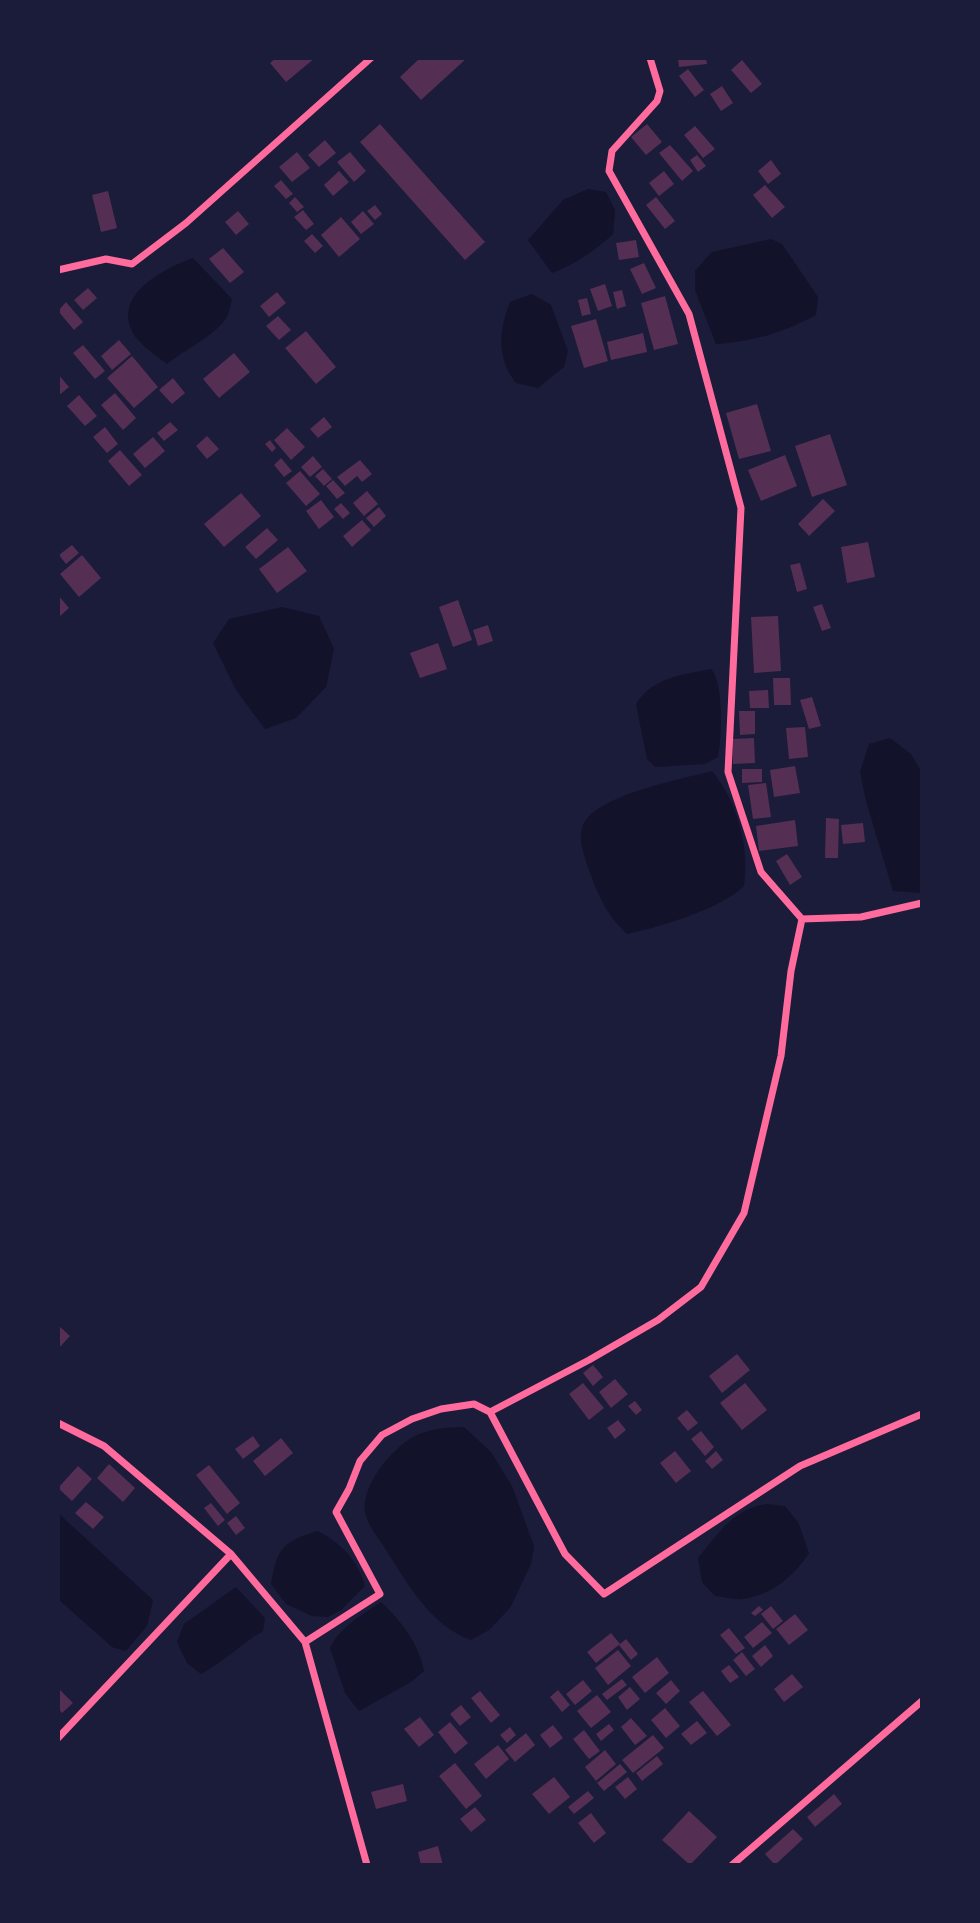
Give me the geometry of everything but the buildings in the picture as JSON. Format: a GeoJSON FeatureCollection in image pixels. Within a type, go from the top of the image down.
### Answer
{"type":"FeatureCollection","features":[{"type":"Feature","properties":{"kind":"street"},"geometry":{"type":"LineString","coordinates":[[58,270],[106,259],[132,264],[186,223],[371,58]]}},
{"type":"Feature","properties":{"kind":"street"},"geometry":{"type":"LineString","coordinates":[[650,58],[660,91],[657,102],[612,151],[609,171],[689,314],[741,508],[728,772],[761,872],[802,919]]}},
{"type":"Feature","properties":{"kind":"street"},"geometry":{"type":"LineString","coordinates":[[802,919],[861,917],[922,903]]}},
{"type":"Feature","properties":{"kind":"street"},"geometry":{"type":"LineString","coordinates":[[489,1412],[589,1360],[646,1326],[701,1287],[744,1213],[781,1056],[790,971],[802,919]]}},
{"type":"Feature","properties":{"kind":"street"},"geometry":{"type":"LineString","coordinates":[[305,1642],[380,1594],[335,1512],[349,1489],[360,1461],[382,1435],[412,1419],[441,1409],[474,1404],[489,1412],[565,1555],[604,1594],[800,1466],[922,1413]]}},
{"type":"Feature","properties":{"kind":"street"},"geometry":{"type":"LineString","coordinates":[[58,1423],[104,1447],[231,1554],[305,1642],[367,1865]]}},
{"type":"Feature","properties":{"kind":"street"},"geometry":{"type":"LineString","coordinates":[[58,1738],[231,1554]]}},
{"type":"Feature","properties":{"kind":"street"},"geometry":{"type":"LineString","coordinates":[[732,1865],[922,1701]]}},
{"type":"Feature","properties":{"kind":"shaded area"},"geometry":{"type":"Polygon","coordinates":[[[588,189],[606,192],[615,210],[613,234],[569,266],[552,273],[528,240],[563,200],[588,189]]]}},
{"type":"Feature","properties":{"kind":"shaded area"},"geometry":{"type":"Polygon","coordinates":[[[771,239],[782,244],[818,297],[816,315],[768,335],[716,344],[695,290],[695,271],[712,252],[771,239]]]}},
{"type":"Feature","properties":{"kind":"shaded area"},"geometry":{"type":"Polygon","coordinates":[[[193,258],[232,299],[226,318],[219,327],[167,364],[137,339],[128,316],[130,304],[137,293],[157,275],[193,258]]]}},
{"type":"Feature","properties":{"kind":"shaded area"},"geometry":{"type":"Polygon","coordinates":[[[532,294],[551,305],[568,351],[564,367],[538,388],[516,383],[505,363],[501,343],[503,323],[510,302],[532,294]]]}},
{"type":"Feature","properties":{"kind":"shaded area"},"geometry":{"type":"Polygon","coordinates":[[[282,607],[319,616],[334,649],[326,687],[296,718],[265,729],[236,690],[213,643],[229,619],[282,607]]]}},
{"type":"Feature","properties":{"kind":"shaded area"},"geometry":{"type":"Polygon","coordinates":[[[711,669],[720,698],[718,757],[705,764],[655,767],[647,759],[636,704],[651,688],[660,683],[711,669]]]}},
{"type":"Feature","properties":{"kind":"shaded area"},"geometry":{"type":"Polygon","coordinates":[[[890,738],[911,754],[922,773],[922,893],[893,891],[860,772],[869,744],[890,738]]]}},
{"type":"Feature","properties":{"kind":"shaded area"},"geometry":{"type":"Polygon","coordinates":[[[712,771],[728,796],[740,825],[745,856],[744,886],[705,909],[672,922],[627,934],[604,905],[596,888],[582,849],[582,828],[589,817],[619,798],[639,790],[712,771]]]}},
{"type":"Feature","properties":{"kind":"shaded area"},"geometry":{"type":"Polygon","coordinates":[[[464,1427],[491,1452],[512,1486],[534,1546],[531,1564],[510,1608],[489,1630],[471,1640],[443,1624],[421,1602],[372,1529],[366,1516],[365,1505],[372,1481],[388,1458],[408,1440],[428,1431],[464,1427]]]}},
{"type":"Feature","properties":{"kind":"shaded area"},"geometry":{"type":"Polygon","coordinates":[[[755,1506],[785,1506],[798,1522],[809,1553],[789,1577],[773,1589],[754,1597],[740,1599],[715,1596],[702,1582],[698,1558],[720,1531],[736,1517],[755,1506]]]}},
{"type":"Feature","properties":{"kind":"shaded area"},"geometry":{"type":"Polygon","coordinates":[[[58,1513],[153,1600],[147,1626],[126,1651],[112,1647],[58,1599],[58,1513]]]}},
{"type":"Feature","properties":{"kind":"shaded area"},"geometry":{"type":"Polygon","coordinates":[[[318,1531],[348,1554],[358,1568],[365,1586],[341,1610],[328,1617],[312,1616],[286,1604],[271,1584],[276,1562],[284,1548],[297,1538],[318,1531]]]}},
{"type":"Feature","properties":{"kind":"shaded area"},"geometry":{"type":"Polygon","coordinates":[[[236,1587],[265,1618],[263,1631],[201,1674],[187,1663],[177,1642],[184,1624],[236,1587]]]}},
{"type":"Feature","properties":{"kind":"shaded area"},"geometry":{"type":"Polygon","coordinates":[[[381,1602],[408,1634],[422,1661],[424,1671],[411,1682],[359,1711],[345,1693],[330,1648],[346,1628],[381,1602]]]}}]}
